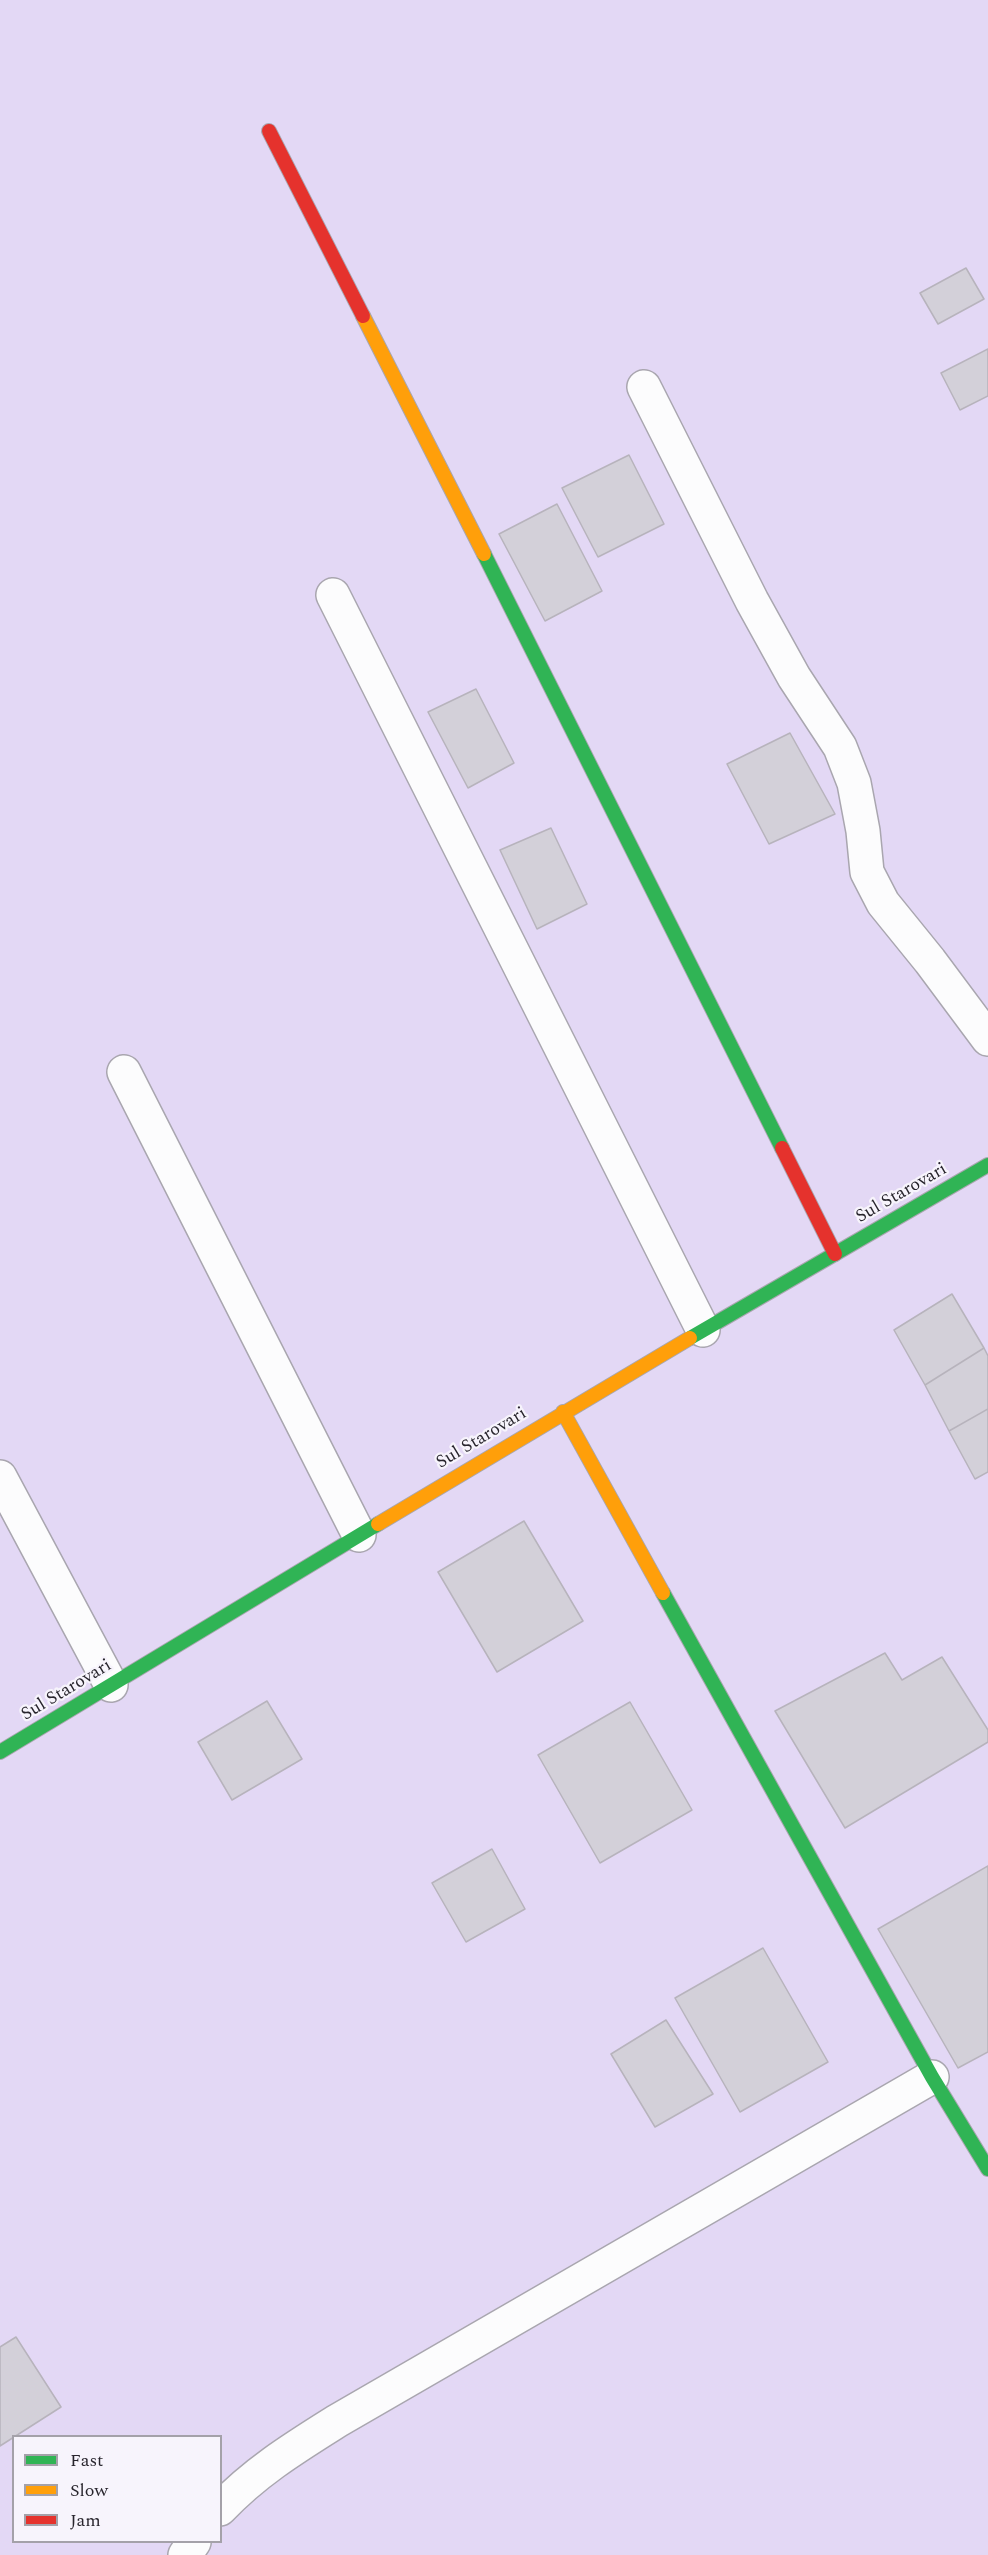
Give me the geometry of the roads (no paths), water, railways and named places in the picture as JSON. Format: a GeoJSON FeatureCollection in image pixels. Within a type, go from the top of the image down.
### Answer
{"type":"FeatureCollection","features":[{"type":"Feature","properties":{"kind":"street"},"geometry":{"type":"LineString","coordinates":[[269,131],[531,646],[835,1254]]}},
{"type":"Feature","properties":{"kind":"street"},"geometry":{"type":"LineString","coordinates":[[644,387],[752,601],[794,677],[840,747],[854,783],[863,831],[867,872],[883,903],[930,961],[988,1040]]}},
{"type":"Feature","properties":{"kind":"street"},"geometry":{"type":"LineString","coordinates":[[333,595],[703,1330]]}},
{"type":"Feature","properties":{"kind":"street"},"geometry":{"type":"LineString","coordinates":[[124,1072],[359,1535]]}},
{"type":"Feature","properties":{"kind":"street","name":"Sul Starovari"},"geometry":{"type":"LineString","coordinates":[[0,1752],[563,1412],[988,1165]]}},
{"type":"Feature","properties":{"kind":"street"},"geometry":{"type":"LineString","coordinates":[[563,1412],[932,2077],[988,2169]]}},
{"type":"Feature","properties":{"kind":"street"},"geometry":{"type":"LineString","coordinates":[[0,1477],[111,1685]]}},
{"type":"Feature","properties":{"kind":"street"},"geometry":{"type":"LineString","coordinates":[[222,2507],[244,2483],[337,2421],[932,2077]]}}]}
